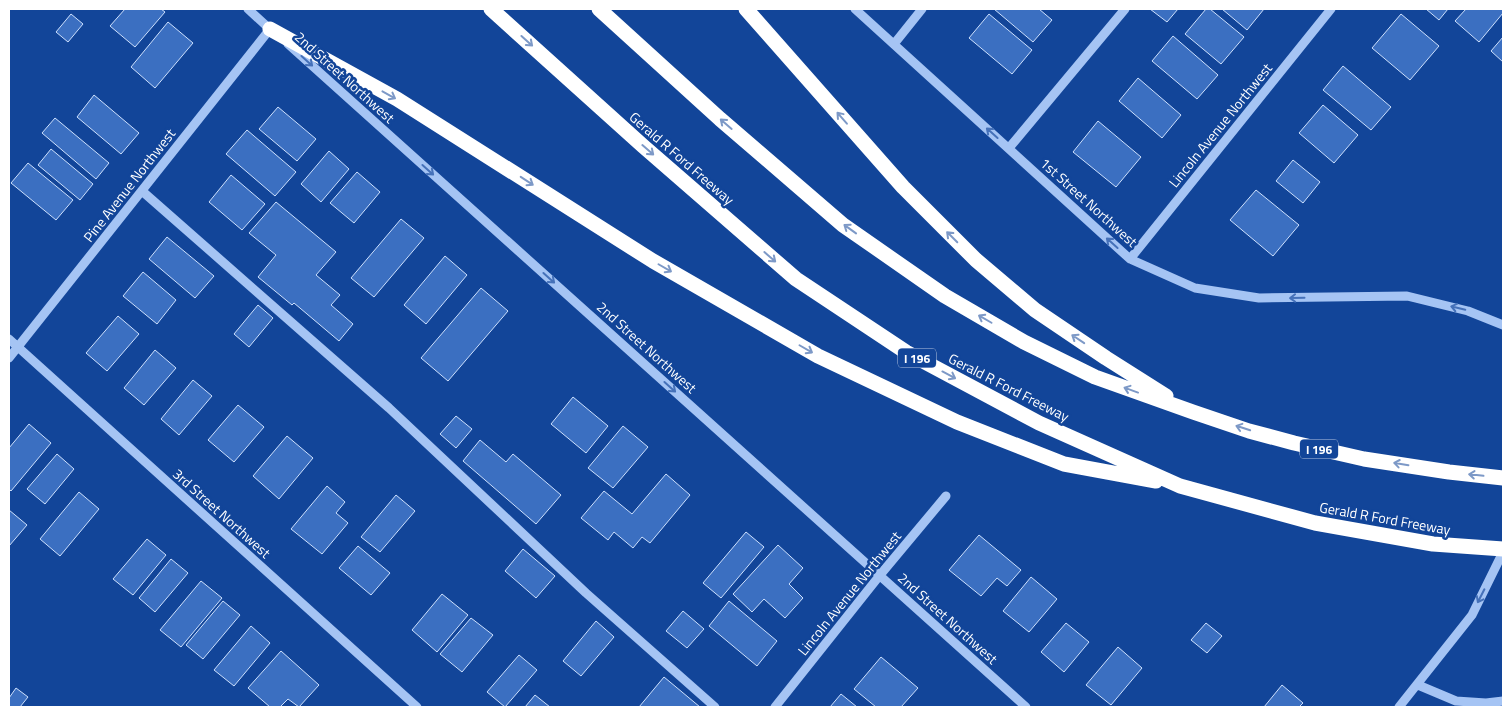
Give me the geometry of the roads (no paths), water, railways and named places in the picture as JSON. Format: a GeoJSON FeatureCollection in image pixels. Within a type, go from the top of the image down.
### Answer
{"type":"FeatureCollection","features":[{"type":"Feature","properties":{"kind":"highway","name":"Gerald R Ford Freeway"},"geometry":{"type":"LineString","coordinates":[[491,9],[643,146],[796,279],[906,352],[1040,423],[1180,486],[1315,523],[1433,544],[1503,551]]}},
{"type":"Feature","properties":{"kind":"highway","name":"I 196"},"geometry":{"type":"LineString","coordinates":[[599,9],[720,119],[843,225],[945,296],[1024,342],[1095,377],[1250,431],[1364,459],[1503,478]]}},
{"type":"Feature","properties":{"kind":"highway"},"geometry":{"type":"LineString","coordinates":[[746,9],[903,187],[976,260],[1035,310],[1106,358],[1193,412]]}},
{"type":"Feature","properties":{"kind":"highway"},"geometry":{"type":"LineString","coordinates":[[270,29],[397,99],[653,261],[818,356],[957,422],[1064,464],[1180,486]]}},
{"type":"Feature","properties":{"kind":"street","name":"2nd Street Northwest"},"geometry":{"type":"LineString","coordinates":[[248,9],[1026,707]]}},
{"type":"Feature","properties":{"kind":"street","name":"1st Street Northwest"},"geometry":{"type":"LineString","coordinates":[[855,9],[1130,259],[1195,288],[1258,298],[1407,296],[1468,311],[1503,325]]}},
{"type":"Feature","properties":{"kind":"street"},"geometry":{"type":"LineString","coordinates":[[894,44],[922,9]]}},
{"type":"Feature","properties":{"kind":"street"},"geometry":{"type":"LineString","coordinates":[[1009,148],[1126,9]]}},
{"type":"Feature","properties":{"kind":"street","name":"Lincoln Avenue Northwest"},"geometry":{"type":"LineString","coordinates":[[1130,259],[1327,10]]}},
{"type":"Feature","properties":{"kind":"street","name":"Pine Avenue Northwest"},"geometry":{"type":"LineString","coordinates":[[9,358],[270,29]]}},
{"type":"Feature","properties":{"kind":"street"},"geometry":{"type":"LineString","coordinates":[[142,191],[389,408],[586,593],[715,707]]}},
{"type":"Feature","properties":{"kind":"street","name":"3rd Street Northwest"},"geometry":{"type":"LineString","coordinates":[[9,339],[417,707]]}},
{"type":"Feature","properties":{"kind":"street","name":"Lincoln Avenue Northwest"},"geometry":{"type":"LineString","coordinates":[[776,707],[880,575],[946,496]]}},
{"type":"Feature","properties":{"kind":"street"},"geometry":{"type":"LineString","coordinates":[[1399,707],[1472,615],[1503,551]]}},
{"type":"Feature","properties":{"kind":"street"},"geometry":{"type":"LineString","coordinates":[[1418,685],[1456,701],[1486,703],[1503,701]]}}]}
